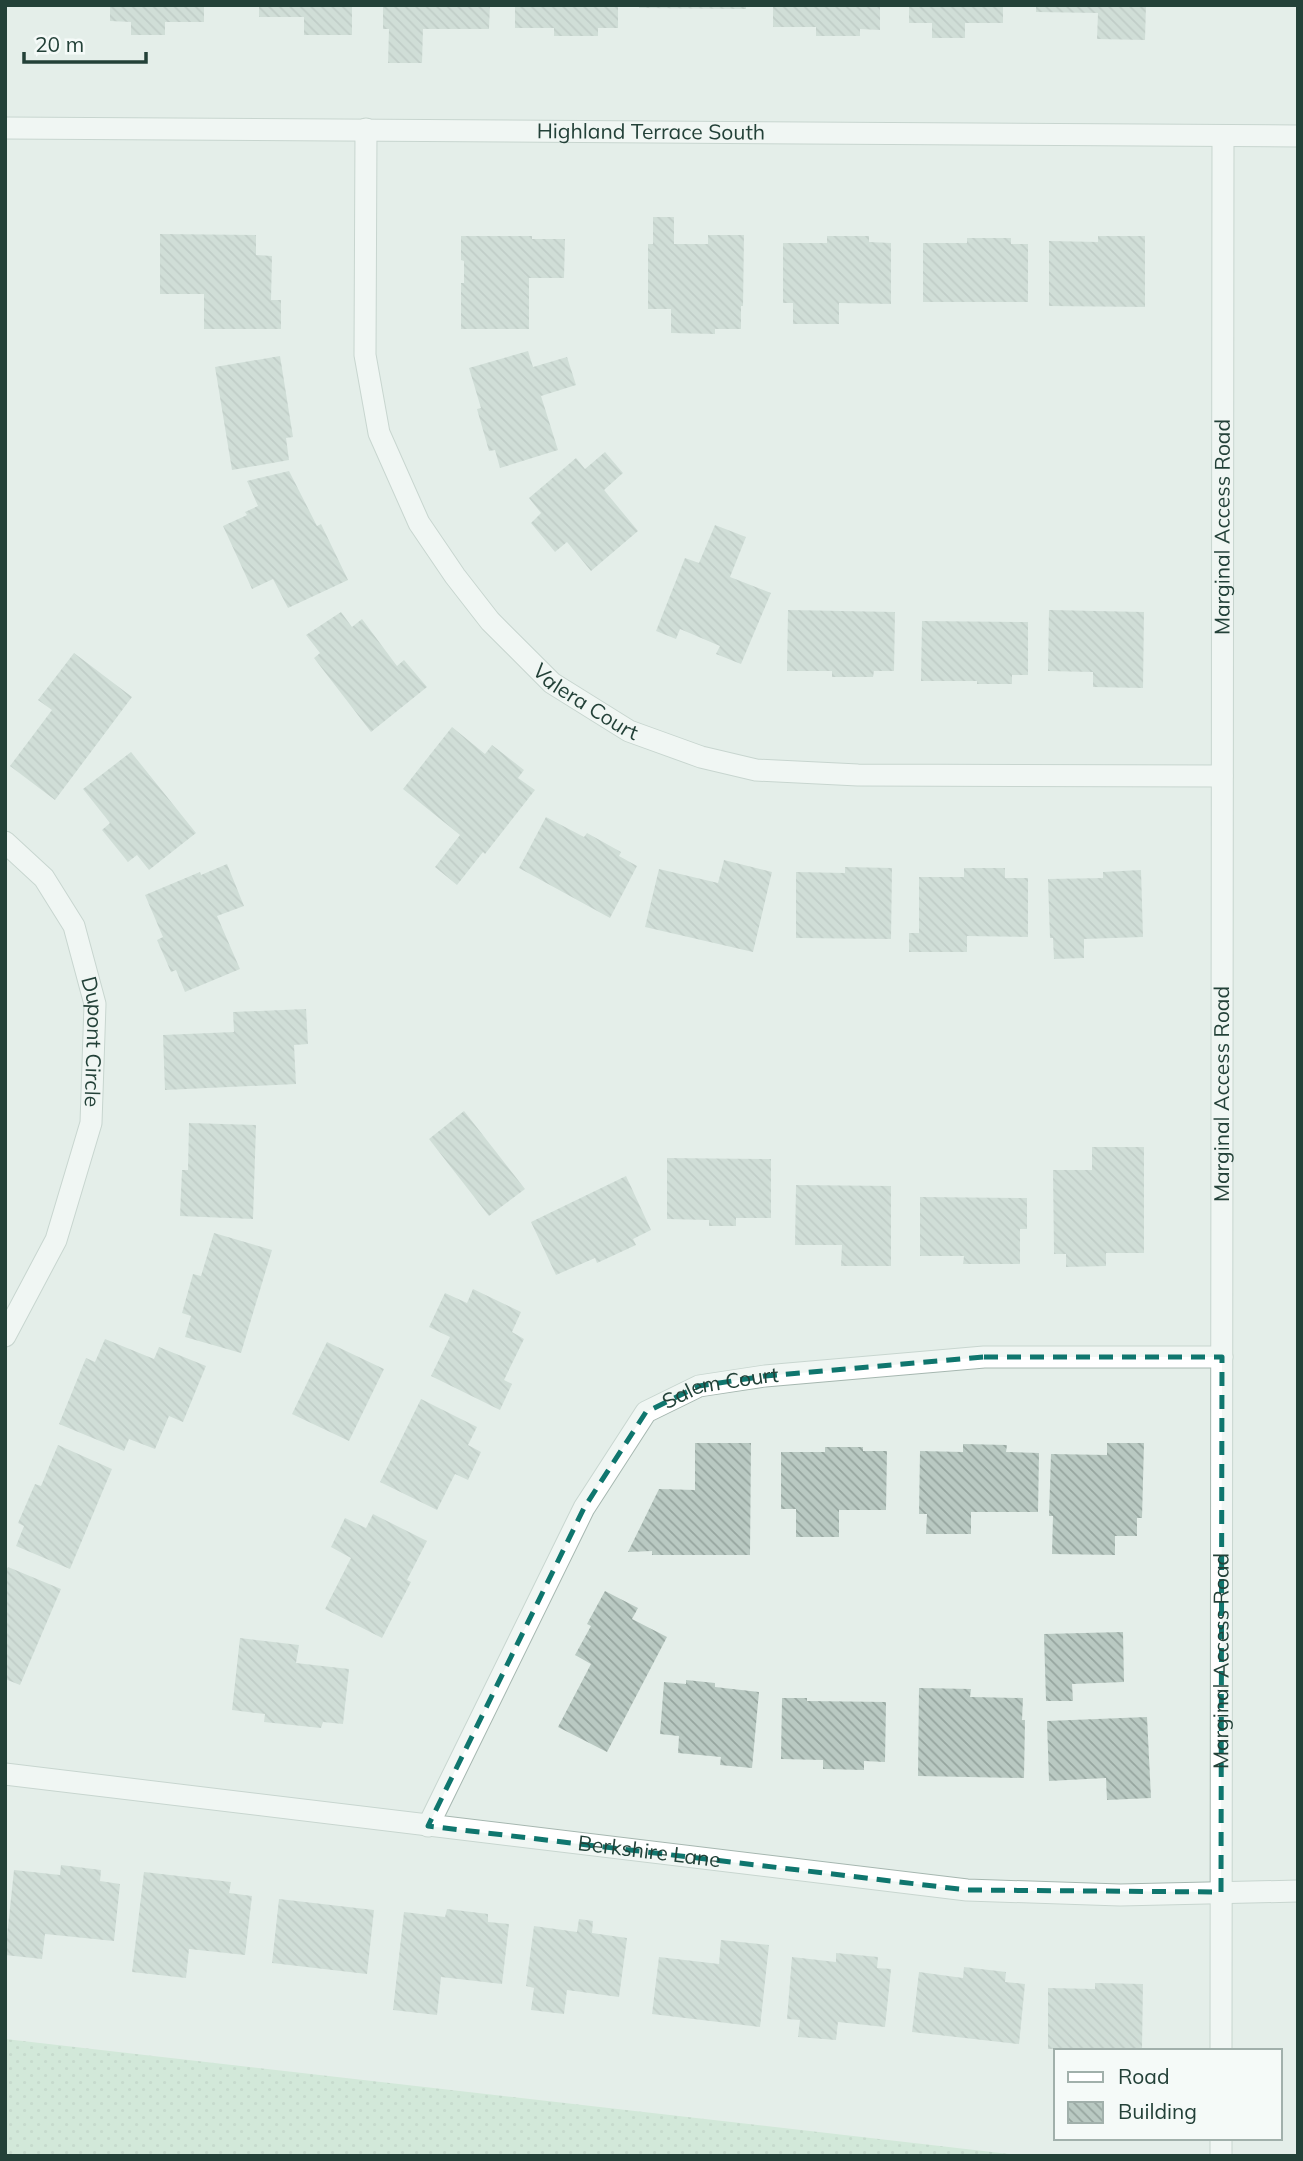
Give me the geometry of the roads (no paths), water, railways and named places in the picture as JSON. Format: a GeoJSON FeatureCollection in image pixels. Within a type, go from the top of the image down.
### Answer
{"type":"FeatureCollection","features":[{"type":"Feature","properties":{"kind":"street","name":"Highland Terrace South"},"geometry":{"type":"LineString","coordinates":[[5,128],[1298,136]]}},
{"type":"Feature","properties":{"kind":"street","name":"Valera Court"},"geometry":{"type":"LineString","coordinates":[[366,130],[365,355],[379,433],[419,523],[454,576],[490,621],[552,683],[629,731],[701,757],[756,771],[858,775],[1222,776]]}},
{"type":"Feature","properties":{"kind":"street","name":"Marginal Access Road"},"geometry":{"type":"LineString","coordinates":[[1222,2049],[1223,135]]}},
{"type":"Feature","properties":{"kind":"street","name":"Dupont Circle"},"geometry":{"type":"LineString","coordinates":[[5,842],[44,878],[75,926],[95,1003],[91,1123],[56,1240],[5,1336]]}},
{"type":"Feature","properties":{"kind":"street","name":"Salem Court"},"geometry":{"type":"LineString","coordinates":[[428,1826],[584,1508],[646,1412],[699,1386],[765,1376],[984,1357],[1222,1357]]}},
{"type":"Feature","properties":{"kind":"street","name":"Berkshire Lane"},"geometry":{"type":"LineString","coordinates":[[5,1774],[967,1890],[1120,1895],[1298,1891]]}}]}
